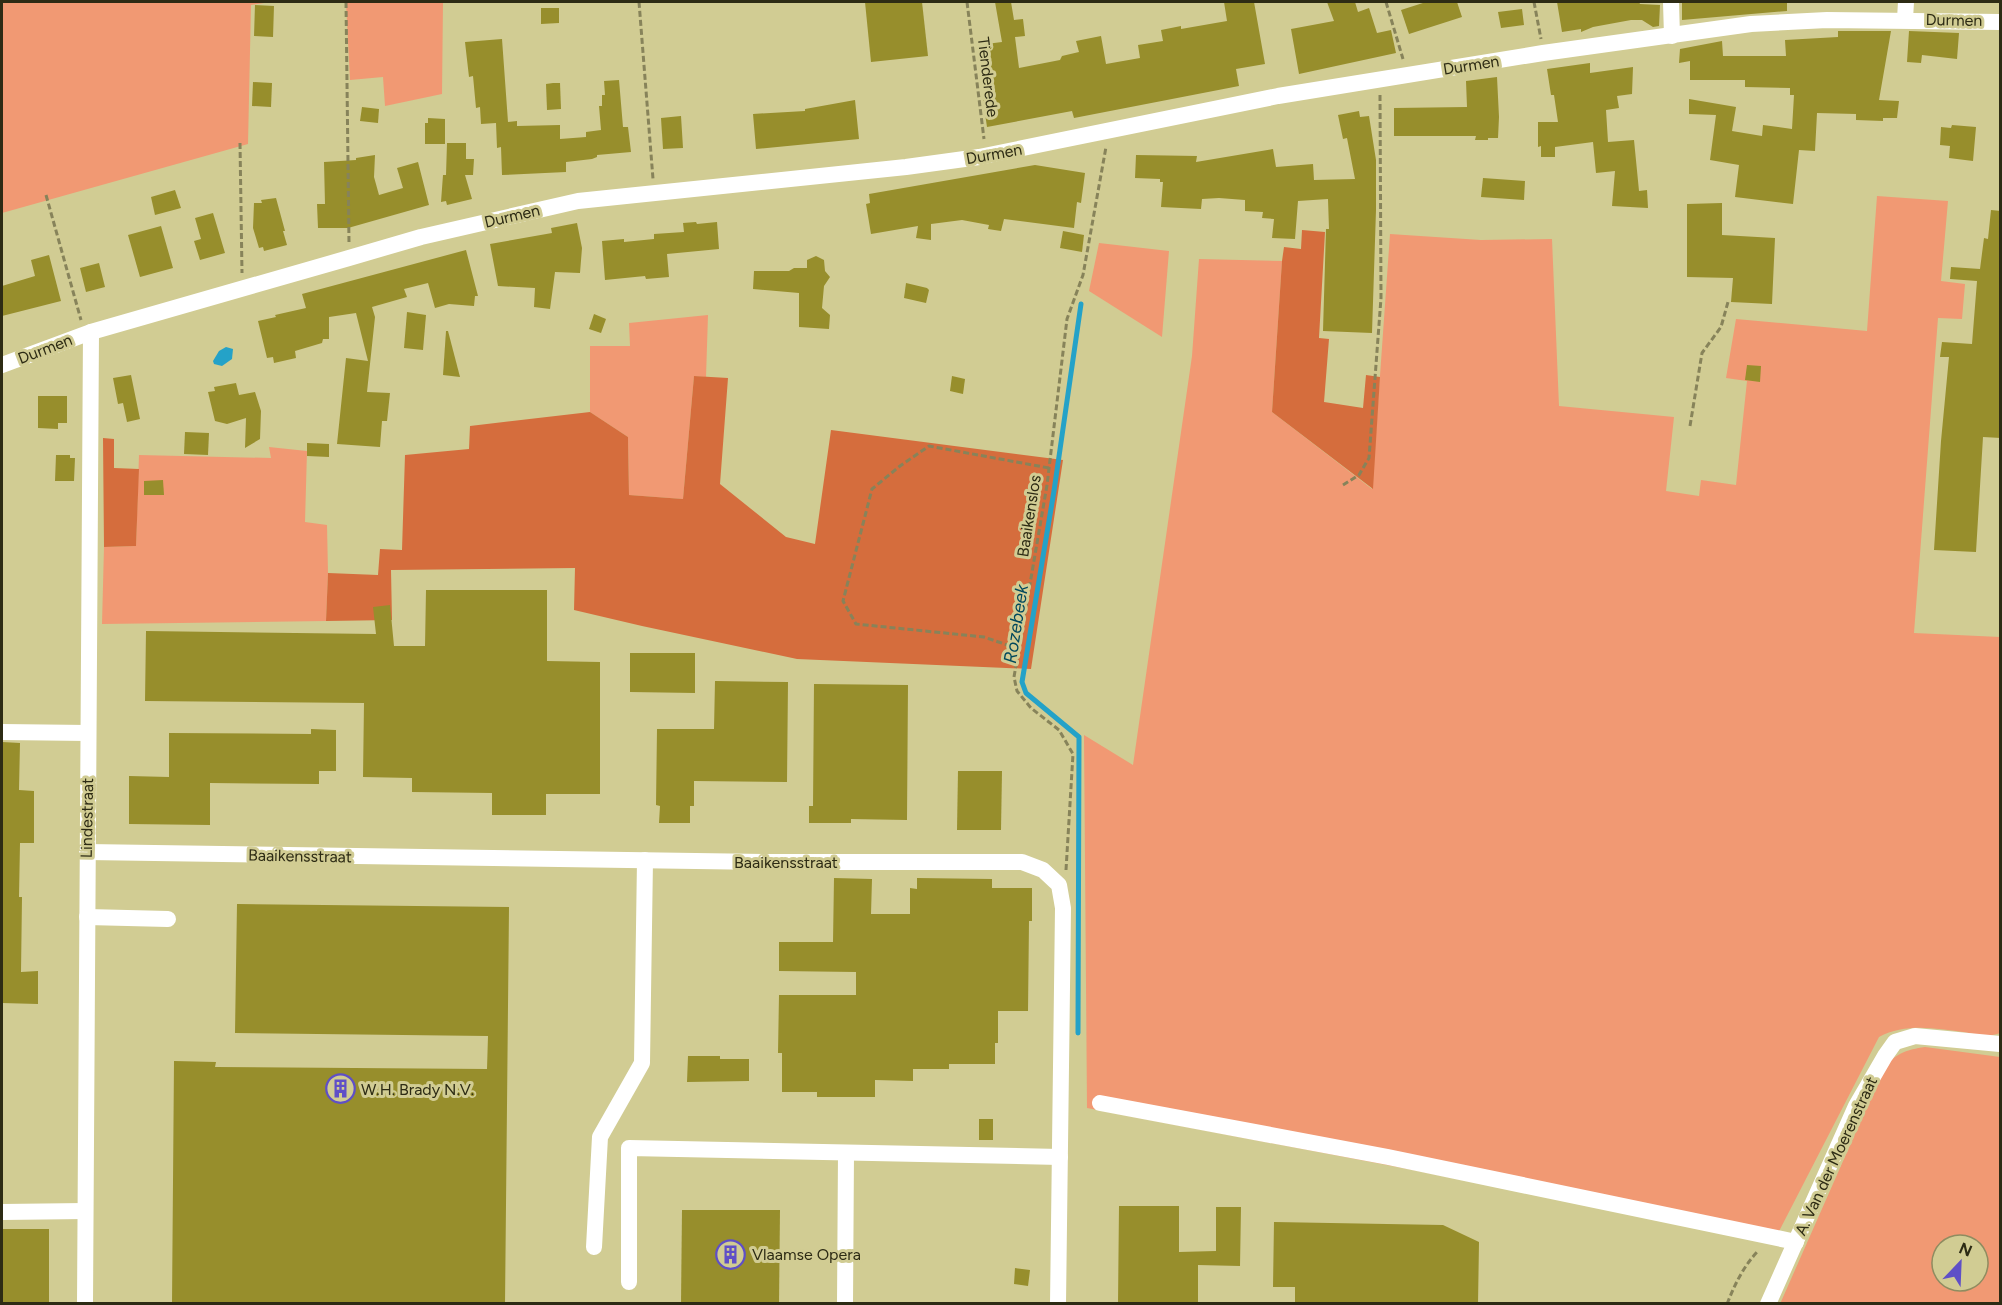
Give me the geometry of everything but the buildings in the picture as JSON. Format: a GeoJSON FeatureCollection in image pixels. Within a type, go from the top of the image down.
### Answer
{"type":"FeatureCollection","features":[{"type":"Feature","properties":{"kind":"street"},"geometry":{"type":"LineString","coordinates":[[1671,2],[1672,36]]}},
{"type":"Feature","properties":{"kind":"street"},"geometry":{"type":"LineString","coordinates":[[1905,19],[1906,2]]}},
{"type":"Feature","properties":{"kind":"street","name":"Durmen"},"geometry":{"type":"LineString","coordinates":[[2,365],[88,333],[243,288],[432,235],[578,201],[906,167],[986,156],[1278,96],[1543,53],[1751,24],[1905,19],[2001,22]]}},
{"type":"Feature","properties":{"kind":"street","name":"Lindestraat"},"geometry":{"type":"LineString","coordinates":[[85,1304],[88,333]]}},
{"type":"Feature","properties":{"kind":"street"},"geometry":{"type":"LineString","coordinates":[[2,732],[88,733]]}},
{"type":"Feature","properties":{"kind":"street","name":"Baaikensstraat"},"geometry":{"type":"LineString","coordinates":[[87,852],[770,862],[1022,862],[1043,870],[1059,885]]}},
{"type":"Feature","properties":{"kind":"street"},"geometry":{"type":"LineString","coordinates":[[594,1247],[600,1137],[642,1063],[645,860]]}},
{"type":"Feature","properties":{"kind":"street"},"geometry":{"type":"LineString","coordinates":[[1058,1304],[1064,908],[1059,885]]}},
{"type":"Feature","properties":{"kind":"street"},"geometry":{"type":"LineString","coordinates":[[87,917],[168,919]]}},
{"type":"Feature","properties":{"kind":"street","name":"A. Van der Moerenstraat"},"geometry":{"type":"LineString","coordinates":[[1768,1304],[1856,1106],[1895,1042],[1915,1036],[2001,1044]]}},
{"type":"Feature","properties":{"kind":"street"},"geometry":{"type":"LineString","coordinates":[[1100,1103],[1388,1157],[1796,1242]]}},
{"type":"Feature","properties":{"kind":"street"},"geometry":{"type":"LineString","coordinates":[[628,1282],[629,1148],[1060,1158]]}},
{"type":"Feature","properties":{"kind":"street"},"geometry":{"type":"LineString","coordinates":[[844,1304],[846,1153]]}},
{"type":"Feature","properties":{"kind":"street"},"geometry":{"type":"LineString","coordinates":[[2,1212],[85,1211]]}},
{"type":"Feature","properties":{"kind":"path"},"geometry":{"type":"LineString","coordinates":[[346,2],[349,258]]}},
{"type":"Feature","properties":{"kind":"path"},"geometry":{"type":"LineString","coordinates":[[639,2],[654,193]]}},
{"type":"Feature","properties":{"kind":"path","name":"Tienderede"},"geometry":{"type":"LineString","coordinates":[[967,2],[986,156]]}},
{"type":"Feature","properties":{"kind":"path"},"geometry":{"type":"LineString","coordinates":[[1386,2],[1408,75]]}},
{"type":"Feature","properties":{"kind":"path"},"geometry":{"type":"LineString","coordinates":[[1534,2],[1543,53]]}},
{"type":"Feature","properties":{"kind":"path"},"geometry":{"type":"LineString","coordinates":[[1342,485],[1359,475],[1369,458],[1380,298],[1382,205],[1379,80]]}},
{"type":"Feature","properties":{"kind":"path","name":"Baaikenslos"},"geometry":{"type":"LineString","coordinates":[[1059,885],[1066,873],[1073,754],[1059,730],[1031,708],[1017,691],[1014,677],[1049,468],[1067,320],[1083,275],[1109,131]]}},
{"type":"Feature","properties":{"kind":"path"},"geometry":{"type":"LineString","coordinates":[[240,143],[243,288]]}},
{"type":"Feature","properties":{"kind":"path"},"geometry":{"type":"LineString","coordinates":[[46,195],[88,333]]}},
{"type":"Feature","properties":{"kind":"path"},"geometry":{"type":"LineString","coordinates":[[1690,426],[1702,353],[1721,327],[1728,302]]}},
{"type":"Feature","properties":{"kind":"path"},"geometry":{"type":"LineString","coordinates":[[1019,649],[984,638],[856,624],[843,602],[872,489],[929,446],[1049,468]]}},
{"type":"Feature","properties":{"kind":"path"},"geometry":{"type":"LineString","coordinates":[[1727,1304],[1746,1264],[1759,1249]]}},
{"type":"Feature","properties":{"kind":"shaded area"},"geometry":{"type":"Polygon","coordinates":[[[2,2],[271,2],[251,5],[248,144],[2,213],[2,2]]]}},
{"type":"Feature","properties":{"kind":"shaded area"},"geometry":{"type":"Polygon","coordinates":[[[346,2],[443,2],[442,94],[385,106],[383,77],[350,80],[346,2]]]}},
{"type":"Feature","properties":{"kind":"shaded area"},"geometry":{"type":"Polygon","coordinates":[[[1877,196],[1948,201],[1941,281],[1965,284],[1962,319],[1938,318],[1914,633],[2000,637],[2000,1033],[1982,1035],[1942,1029],[1910,1028],[1879,1037],[1773,1243],[1408,1169],[1087,1108],[1084,735],[1133,765],[1192,356],[1199,259],[1282,261],[1272,412],[1372,489],[1390,234],[1481,240],[1552,239],[1559,406],[1674,417],[1666,491],[1699,496],[1701,480],[1736,485],[1747,381],[1726,378],[1736,319],[1867,331],[1877,196]]]}},
{"type":"Feature","properties":{"kind":"shaded area"},"geometry":{"type":"Polygon","coordinates":[[[1302,230],[1325,232],[1319,338],[1329,339],[1324,402],[1363,408],[1366,375],[1380,377],[1373,489],[1272,412],[1284,247],[1301,249],[1302,230]]]}},
{"type":"Feature","properties":{"kind":"shaded area"},"geometry":{"type":"Polygon","coordinates":[[[1099,243],[1169,251],[1162,337],[1089,291],[1099,243]]]}},
{"type":"Feature","properties":{"kind":"shaded area"},"geometry":{"type":"Polygon","coordinates":[[[708,315],[706,377],[694,376],[683,499],[629,495],[628,437],[590,412],[590,346],[630,346],[629,323],[708,315]]]}},
{"type":"Feature","properties":{"kind":"shaded area"},"geometry":{"type":"Polygon","coordinates":[[[694,376],[728,378],[720,484],[786,537],[815,544],[831,430],[1063,460],[1031,669],[797,659],[642,626],[574,610],[575,568],[391,570],[392,620],[326,621],[328,573],[378,575],[380,549],[402,550],[405,455],[469,449],[470,426],[590,412],[628,437],[629,495],[683,499],[694,376]]]}},
{"type":"Feature","properties":{"kind":"shaded area"},"geometry":{"type":"Polygon","coordinates":[[[103,438],[114,439],[114,468],[139,469],[136,546],[104,547],[103,438]]]}},
{"type":"Feature","properties":{"kind":"shaded area"},"geometry":{"type":"Polygon","coordinates":[[[269,447],[307,451],[305,522],[327,525],[326,621],[102,624],[104,547],[136,546],[139,455],[271,458],[269,447]]]}},
{"type":"Feature","properties":{"kind":"shaded area"},"geometry":{"type":"Polygon","coordinates":[[[1925,1047],[2000,1057],[2000,1303],[1780,1304],[1885,1066],[1908,1051],[1925,1047]]]}},
{"type":"Feature","properties":{"kind":"water"},"geometry":{"type":"Polygon","coordinates":[[[226,347],[233,349],[232,359],[222,366],[214,364],[213,361],[219,351],[226,347]]]}},
{"type":"Feature","properties":{"kind":"waterway","name":"Rozebeek"},"geometry":{"type":"LineString","coordinates":[[1078,1033],[1079,737],[1026,693],[1022,682],[1054,491],[1081,304]]}},
{"type":"Feature","properties":{"kind":"place","name":"W.H. Brady N.V."},"geometry":{"type":"Point","coordinates":[340,1089]}},
{"type":"Feature","properties":{"kind":"place","name":"Vlaamse Opera"},"geometry":{"type":"Point","coordinates":[731,1254]}}]}
